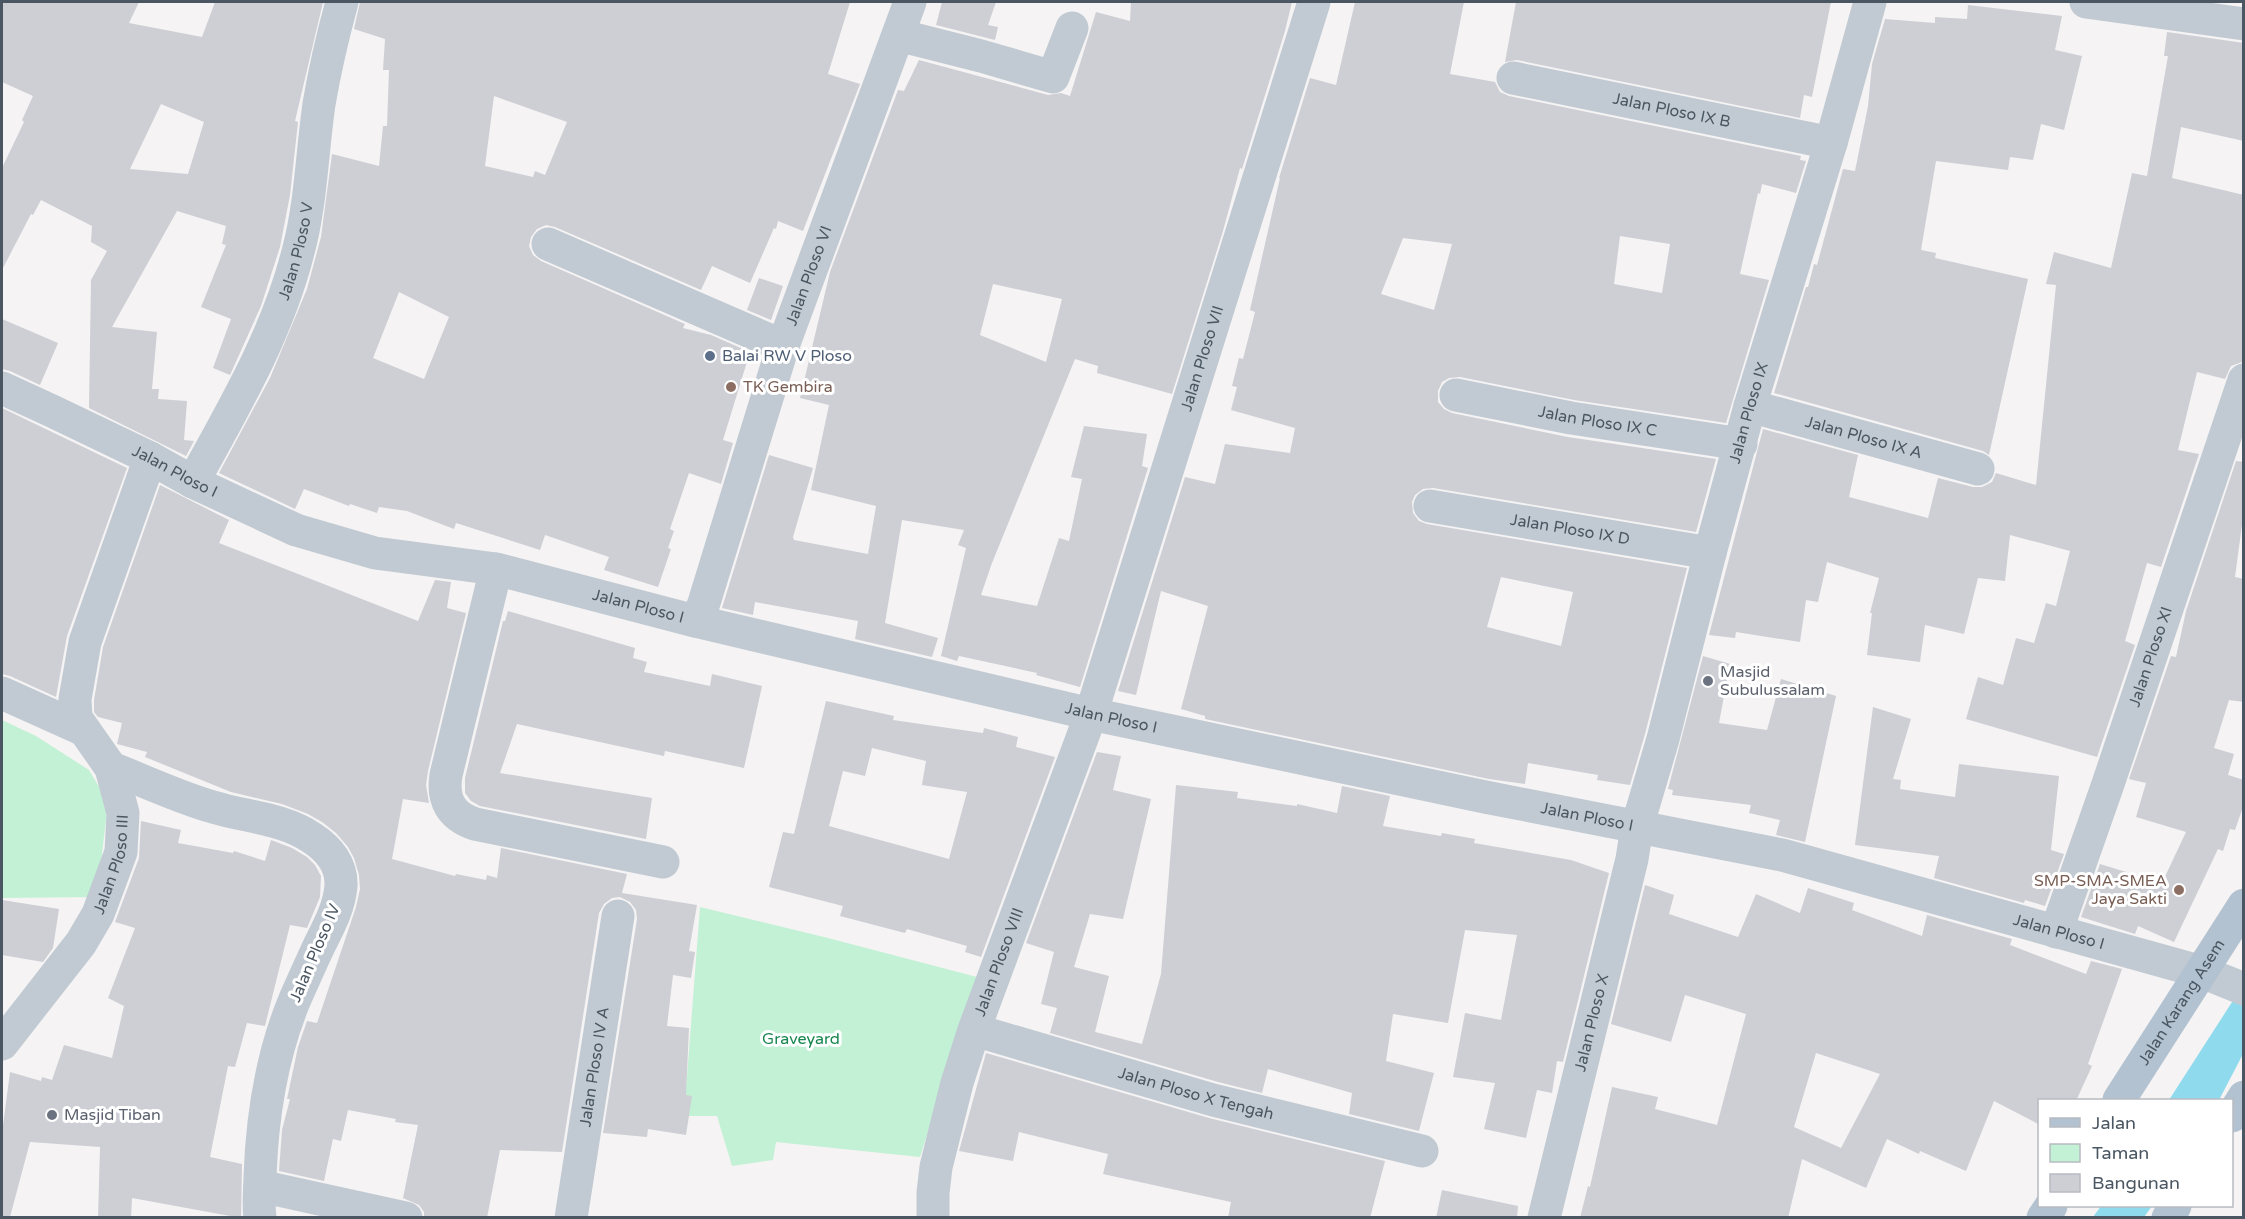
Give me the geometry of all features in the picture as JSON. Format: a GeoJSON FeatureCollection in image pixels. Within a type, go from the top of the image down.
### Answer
{"type":"FeatureCollection","features":[{"type":"Feature","properties":{"kind":"main road","name":"Jalan Karang Asem"},"geometry":{"type":"LineString","coordinates":[[2121,1099],[2221,980],[2244,905]]}},
{"type":"Feature","properties":{"kind":"main road"},"geometry":{"type":"LineString","coordinates":[[2233,1114],[2244,1097]]}},
{"type":"Feature","properties":{"kind":"street","name":"Jalan Ploso V"},"geometry":{"type":"LineString","coordinates":[[193,483],[263,352],[290,282],[305,216],[320,101],[342,2]]}},
{"type":"Feature","properties":{"kind":"street","name":"Jalan Ploso VI"},"geometry":{"type":"LineString","coordinates":[[695,621],[703,606],[783,346],[910,2]]}},
{"type":"Feature","properties":{"kind":"street","name":"Jalan Ploso VII"},"geometry":{"type":"LineString","coordinates":[[1091,714],[1314,2]]}},
{"type":"Feature","properties":{"kind":"street","name":"Jalan Ploso IX"},"geometry":{"type":"LineString","coordinates":[[1637,827],[1675,694],[1750,406],[1831,143],[1870,2]]}},
{"type":"Feature","properties":{"kind":"street"},"geometry":{"type":"LineString","coordinates":[[2086,2],[2244,24]]}},
{"type":"Feature","properties":{"kind":"street"},"geometry":{"type":"LineString","coordinates":[[898,35],[1053,77],[1072,28]]}},
{"type":"Feature","properties":{"kind":"street","name":"Jalan Ploso IX B"},"geometry":{"type":"LineString","coordinates":[[1513,78],[1831,143]]}},
{"type":"Feature","properties":{"kind":"street"},"geometry":{"type":"LineString","coordinates":[[548,244],[783,346]]}},
{"type":"Feature","properties":{"kind":"street","name":"Jalan Ploso XI"},"geometry":{"type":"LineString","coordinates":[[2056,932],[2244,381]]}},
{"type":"Feature","properties":{"kind":"street","name":"Jalan Ploso I"},"geometry":{"type":"LineString","coordinates":[[2,388],[150,458],[193,483],[296,530],[375,554],[496,569],[695,621],[1091,714],[1782,855],[2221,980]]}},
{"type":"Feature","properties":{"kind":"street","name":"Jalan Ploso IX C"},"geometry":{"type":"LineString","coordinates":[[1456,395],[1571,417],[1741,444]]}},
{"type":"Feature","properties":{"kind":"street","name":"Jalan Ploso IX A"},"geometry":{"type":"LineString","coordinates":[[1750,406],[1978,469]]}},
{"type":"Feature","properties":{"kind":"street","name":"Jalan Ploso III"},"geometry":{"type":"LineString","coordinates":[[2,1044],[81,943],[98,914],[121,852],[124,829],[123,813],[111,768],[76,718],[75,699],[85,642],[150,458]]}},
{"type":"Feature","properties":{"kind":"street","name":"Jalan Ploso IX D"},"geometry":{"type":"LineString","coordinates":[[1430,506],[1710,553]]}},
{"type":"Feature","properties":{"kind":"street"},"geometry":{"type":"LineString","coordinates":[[496,569],[446,775],[445,793],[449,807],[458,817],[475,824],[663,862]]}},
{"type":"Feature","properties":{"kind":"street"},"geometry":{"type":"LineString","coordinates":[[2,693],[84,730]]}},
{"type":"Feature","properties":{"kind":"street","name":"Jalan Ploso VIII"},"geometry":{"type":"LineString","coordinates":[[933,1218],[935,1176],[943,1135],[974,1029],[1091,714]]}},
{"type":"Feature","properties":{"kind":"street","name":"Jalan Ploso IV"},"geometry":{"type":"LineString","coordinates":[[111,768],[212,807],[265,819],[294,829],[320,844],[331,854],[337,865],[341,885],[333,918],[294,1002],[280,1044],[266,1112],[260,1202]]}},
{"type":"Feature","properties":{"kind":"street","name":"Jalan Ploso X"},"geometry":{"type":"LineString","coordinates":[[1544,1218],[1632,859],[1637,827]]}},
{"type":"Feature","properties":{"kind":"street","name":"Jalan Ploso IV A"},"geometry":{"type":"LineString","coordinates":[[571,1218],[618,916]]}},
{"type":"Feature","properties":{"kind":"street","name":"Jalan Ploso X Tengah"},"geometry":{"type":"LineString","coordinates":[[974,1029],[1213,1100],[1422,1151]]}},
{"type":"Feature","properties":{"kind":"street"},"geometry":{"type":"LineString","coordinates":[[260,1202],[406,1218]]}},
{"type":"Feature","properties":{"kind":"green space"},"geometry":{"type":"Polygon","coordinates":[[[2,720],[36,736],[89,770],[108,802],[97,897],[2,898],[2,720]]]}},
{"type":"Feature","properties":{"kind":"green space","name":"Graveyard"},"geometry":{"type":"Polygon","coordinates":[[[700,907],[977,977],[920,1157],[776,1142],[773,1160],[732,1166],[717,1116],[684,1116],[700,907]]]}},
{"type":"Feature","properties":{"kind":"water"},"geometry":{"type":"Polygon","coordinates":[[[2243,985],[2243,1054],[2220,1099],[2170,1099],[2243,985]]]}},
{"type":"Feature","properties":{"kind":"water"},"geometry":{"type":"Polygon","coordinates":[[[2100,1207],[2151,1207],[2144,1217],[2093,1217],[2100,1207]]]}},
{"type":"Feature","properties":{"kind":"building"},"geometry":{"type":"Polygon","coordinates":[[[2,2],[139,2],[129,23],[202,37],[215,2],[323,2],[295,121],[298,122],[290,195],[280,247],[261,306],[230,375],[213,368],[231,319],[201,307],[226,245],[222,244],[226,226],[177,211],[112,327],[157,332],[152,389],[159,389],[158,399],[187,401],[184,440],[194,441],[186,456],[89,408],[91,280],[107,251],[91,242],[92,226],[41,200],[33,215],[31,214],[2,270],[2,168],[24,122],[22,120],[33,96],[2,82],[2,2]],[[161,104],[130,169],[188,174],[204,122],[161,104]]]}},
{"type":"Feature","properties":{"kind":"building"},"geometry":{"type":"Polygon","coordinates":[[[360,2],[850,2],[828,74],[860,84],[803,231],[778,221],[750,283],[712,266],[701,290],[555,227],[546,225],[537,229],[531,237],[529,246],[533,255],[541,261],[685,324],[683,328],[711,335],[750,352],[723,440],[733,443],[721,484],[689,473],[670,529],[674,531],[668,548],[671,549],[658,587],[604,570],[609,557],[545,535],[540,550],[456,523],[454,529],[407,511],[379,507],[377,513],[350,504],[349,506],[304,489],[295,509],[219,473],[270,378],[307,289],[321,237],[332,154],[379,166],[383,126],[387,126],[389,70],[383,70],[385,39],[354,29],[360,2]],[[494,96],[485,166],[533,177],[535,171],[545,175],[567,122],[494,96]],[[399,292],[373,358],[424,379],[449,317],[399,292]]]}},
{"type":"Feature","properties":{"kind":"building"},"geometry":{"type":"Polygon","coordinates":[[[942,2],[996,2],[988,25],[998,27],[995,40],[936,25],[942,2]]]}},
{"type":"Feature","properties":{"kind":"building"},"geometry":{"type":"Polygon","coordinates":[[[1131,2],[1292,2],[1172,394],[1097,373],[1098,366],[1075,359],[981,595],[1037,606],[1059,538],[1069,541],[1082,479],[1071,477],[1084,426],[1147,434],[1142,466],[1148,468],[1080,687],[1036,675],[1037,673],[959,656],[957,661],[941,656],[966,548],[958,545],[964,530],[902,520],[885,623],[938,638],[932,657],[855,639],[858,621],[755,602],[753,615],[722,608],[769,455],[813,468],[794,540],[868,554],[876,506],[811,490],[829,405],[800,398],[830,272],[898,90],[904,91],[919,60],[1048,95],[1061,93],[1070,96],[1096,12],[1130,21],[1131,2]],[[993,284],[980,335],[1046,362],[1062,299],[993,284]]]}},
{"type":"Feature","properties":{"kind":"building"},"geometry":{"type":"Polygon","coordinates":[[[1355,2],[1464,2],[1450,74],[1495,82],[1500,92],[1509,96],[1801,156],[1800,160],[1806,161],[1796,193],[1762,184],[1760,194],[1758,193],[1740,274],[1769,280],[1726,423],[1574,400],[1460,377],[1449,378],[1442,382],[1438,391],[1438,402],[1452,413],[1568,437],[1716,459],[1696,532],[1433,488],[1423,489],[1415,495],[1412,502],[1413,513],[1419,521],[1427,524],[1687,568],[1630,785],[1597,780],[1598,775],[1528,763],[1525,784],[1489,779],[1205,719],[1205,716],[1181,709],[1208,606],[1161,591],[1136,695],[1118,691],[1185,477],[1215,484],[1225,444],[1290,453],[1295,428],[1231,410],[1237,387],[1232,386],[1239,358],[1243,359],[1255,312],[1250,310],[1279,178],[1310,78],[1336,85],[1355,2]],[[1620,236],[1614,284],[1662,293],[1670,244],[1620,236]],[[1403,238],[1381,294],[1434,310],[1452,244],[1403,238]],[[1501,577],[1487,627],[1561,646],[1573,592],[1501,577]]]}},
{"type":"Feature","properties":{"kind":"building"},"geometry":{"type":"Polygon","coordinates":[[[1516,2],[1831,2],[1812,97],[1804,95],[1800,118],[1517,60],[1505,62],[1516,2]]]}},
{"type":"Feature","properties":{"kind":"building"},"geometry":{"type":"Polygon","coordinates":[[[1968,5],[2062,16],[2055,50],[2082,56],[2064,130],[2041,124],[2033,160],[2010,157],[2008,170],[1936,161],[1921,250],[1936,253],[1935,258],[2028,279],[1989,455],[1983,451],[1774,393],[1806,287],[1808,287],[1814,264],[1817,265],[1843,169],[1855,171],[1868,106],[1872,64],[1885,19],[1935,23],[1935,17],[1967,19],[1968,5]]]}},
{"type":"Feature","properties":{"kind":"building"},"geometry":{"type":"Polygon","coordinates":[[[2167,32],[2244,43],[2244,141],[2181,127],[2172,178],[2244,195],[2244,358],[2242,362],[2231,366],[2225,379],[2197,372],[2178,450],[2199,454],[2161,567],[2147,563],[2125,641],[2135,645],[2097,757],[1966,719],[1978,677],[2003,685],[2016,638],[2034,643],[2046,603],[2056,606],[2070,551],[2010,535],[2005,581],[1978,578],[1964,634],[1925,625],[1920,662],[1867,655],[1872,613],[1870,613],[1879,578],[1827,562],[1818,602],[1806,600],[1800,642],[1736,632],[1735,638],[1709,635],[1763,429],[1858,455],[1849,497],[1928,518],[1938,478],[1973,487],[1982,487],[1992,482],[1996,473],[2036,485],[2056,285],[2046,284],[2054,252],[2111,268],[2132,173],[2147,176],[2168,56],[2164,56],[2167,32]]]}},
{"type":"Feature","properties":{"kind":"building"},"geometry":{"type":"Polygon","coordinates":[[[759,278],[783,286],[771,320],[747,310],[759,278]]]}},
{"type":"Feature","properties":{"kind":"building"},"geometry":{"type":"Polygon","coordinates":[[[2,319],[58,343],[40,385],[2,369],[2,319]]]}},
{"type":"Feature","properties":{"kind":"building"},"geometry":{"type":"Polygon","coordinates":[[[2,408],[127,468],[67,636],[56,697],[2,674],[2,408]]]}},
{"type":"Feature","properties":{"kind":"building"},"geometry":{"type":"Polygon","coordinates":[[[2236,461],[2244,462],[2244,510],[2235,577],[2244,579],[2244,702],[2229,700],[2214,748],[2234,754],[2228,775],[2244,780],[2244,804],[2235,830],[2230,829],[2223,851],[2218,849],[2174,942],[2138,926],[2135,934],[2081,917],[2100,864],[2162,883],[2186,832],[2136,817],[2146,783],[2129,779],[2171,656],[2176,657],[2186,611],[2236,461]]]}},
{"type":"Feature","properties":{"kind":"building"},"geometry":{"type":"Polygon","coordinates":[[[160,485],[229,520],[219,543],[418,621],[435,580],[451,582],[447,608],[466,613],[428,771],[426,785],[429,803],[403,799],[392,859],[455,876],[456,874],[486,880],[487,875],[497,878],[501,848],[627,874],[622,893],[697,905],[689,951],[695,952],[691,978],[673,975],[667,1026],[689,1028],[686,1095],[692,1096],[686,1135],[648,1129],[647,1137],[603,1133],[637,919],[636,910],[630,902],[620,897],[612,898],[604,904],[599,913],[562,1152],[500,1150],[487,1218],[424,1218],[424,1212],[419,1205],[403,1198],[418,1125],[395,1122],[396,1119],[348,1110],[341,1141],[333,1139],[324,1181],[279,1171],[282,1130],[290,1099],[287,1099],[298,1047],[307,1021],[317,1023],[356,907],[360,889],[359,875],[348,847],[322,822],[282,804],[231,792],[145,757],[147,752],[117,744],[122,723],[98,717],[94,712],[103,647],[160,485]]]}},
{"type":"Feature","properties":{"kind":"building"},"geometry":{"type":"Polygon","coordinates":[[[508,611],[635,648],[633,658],[647,662],[644,672],[710,686],[712,674],[762,686],[744,768],[665,751],[664,756],[517,724],[500,773],[652,798],[646,839],[480,806],[471,801],[465,793],[465,778],[503,621],[508,611]]]}},
{"type":"Feature","properties":{"kind":"building"},"geometry":{"type":"Polygon","coordinates":[[[1703,656],[1730,664],[1719,723],[1767,730],[1781,679],[1836,696],[1805,842],[1776,835],[1780,820],[1749,813],[1751,805],[1672,795],[1673,790],[1668,789],[1703,656]]]}},
{"type":"Feature","properties":{"kind":"building"},"geometry":{"type":"Polygon","coordinates":[[[826,701],[894,716],[893,720],[983,733],[984,728],[1018,737],[1016,747],[1055,757],[981,957],[965,952],[967,946],[907,929],[905,933],[840,916],[843,906],[769,887],[783,832],[794,834],[826,701]],[[872,748],[865,776],[843,771],[829,826],[949,859],[967,792],[922,785],[926,761],[872,748]]]}},
{"type":"Feature","properties":{"kind":"building"},"geometry":{"type":"Polygon","coordinates":[[[1873,707],[1911,719],[1893,779],[1901,780],[1900,789],[1955,797],[1959,764],[2059,776],[2051,850],[2064,854],[2045,906],[2025,900],[2024,903],[1934,878],[1939,856],[1855,845],[1873,707]]]}},
{"type":"Feature","properties":{"kind":"building"},"geometry":{"type":"Polygon","coordinates":[[[1097,752],[1121,756],[1113,790],[1151,799],[1123,919],[1090,914],[1074,967],[1109,976],[1095,1032],[1142,1044],[1161,974],[1176,785],[1238,792],[1237,798],[1297,806],[1297,804],[1337,813],[1342,786],[1390,796],[1383,826],[1475,839],[1474,843],[1571,860],[1609,873],[1563,1062],[1557,1061],[1552,1093],[1537,1090],[1526,1138],[1484,1129],[1495,1083],[1453,1077],[1465,1013],[1501,1020],[1517,935],[1465,930],[1448,1023],[1393,1014],[1386,1061],[1434,1073],[1419,1131],[1349,1114],[1352,1093],[1268,1069],[1262,1093],[1050,1033],[1057,1008],[1041,1004],[1054,952],[1026,943],[1097,752]]]}},
{"type":"Feature","properties":{"kind":"building"},"geometry":{"type":"Polygon","coordinates":[[[141,821],[181,830],[178,843],[233,853],[234,851],[265,861],[271,840],[307,857],[321,876],[320,897],[307,928],[290,925],[265,1026],[247,1023],[235,1067],[228,1066],[210,1157],[242,1164],[241,1218],[132,1198],[131,1218],[98,1218],[100,1147],[30,1142],[10,1217],[2,1216],[2,1133],[10,1072],[41,1081],[42,1077],[52,1080],[64,1045],[112,1058],[124,1006],[108,998],[135,928],[115,922],[139,858],[141,821]]]}},
{"type":"Feature","properties":{"kind":"building"},"geometry":{"type":"Polygon","coordinates":[[[1645,885],[1674,895],[1669,914],[1738,937],[1756,894],[1800,913],[1808,888],[1854,903],[1852,910],[1922,936],[1927,915],[2012,939],[2010,945],[2086,974],[2091,961],[2122,969],[2088,1064],[2092,1066],[2077,1099],[2038,1099],[2038,1124],[1994,1101],[1966,1171],[1920,1151],[1919,1154],[1887,1139],[1866,1188],[1802,1159],[1788,1218],[1580,1218],[1588,1186],[1590,1187],[1612,1087],[1658,1097],[1655,1109],[1717,1125],[1746,1014],[1685,995],[1671,1042],[1611,1024],[1645,885]],[[1816,1053],[1794,1127],[1841,1148],[1880,1074],[1816,1053]]]}},
{"type":"Feature","properties":{"kind":"building"},"geometry":{"type":"Polygon","coordinates":[[[2,900],[59,909],[53,948],[43,962],[2,955],[2,900]]]}},
{"type":"Feature","properties":{"kind":"building"},"geometry":{"type":"Polygon","coordinates":[[[986,1053],[1209,1118],[1385,1161],[1370,1218],[1228,1218],[1231,1202],[1103,1174],[1108,1154],[1019,1132],[1013,1161],[959,1151],[986,1053]]]}},
{"type":"Feature","properties":{"kind":"building"},"geometry":{"type":"Polygon","coordinates":[[[1442,1190],[1518,1206],[1517,1218],[1436,1218],[1442,1190]]]}},
{"type":"Feature","properties":{"kind":"place","name":"Balai RW V Ploso"},"geometry":{"type":"Point","coordinates":[710,356]}},
{"type":"Feature","properties":{"kind":"place","name":"TK Gembira"},"geometry":{"type":"Point","coordinates":[731,387]}},
{"type":"Feature","properties":{"kind":"place","name":"Masjid Subulussalam"},"geometry":{"type":"Point","coordinates":[1708,681]}},
{"type":"Feature","properties":{"kind":"place","name":"SMP-SMA-SMEA Jaya Sakti"},"geometry":{"type":"Point","coordinates":[2179,890]}},
{"type":"Feature","properties":{"kind":"place","name":"Masjid Tiban"},"geometry":{"type":"Point","coordinates":[52,1115]}}]}
